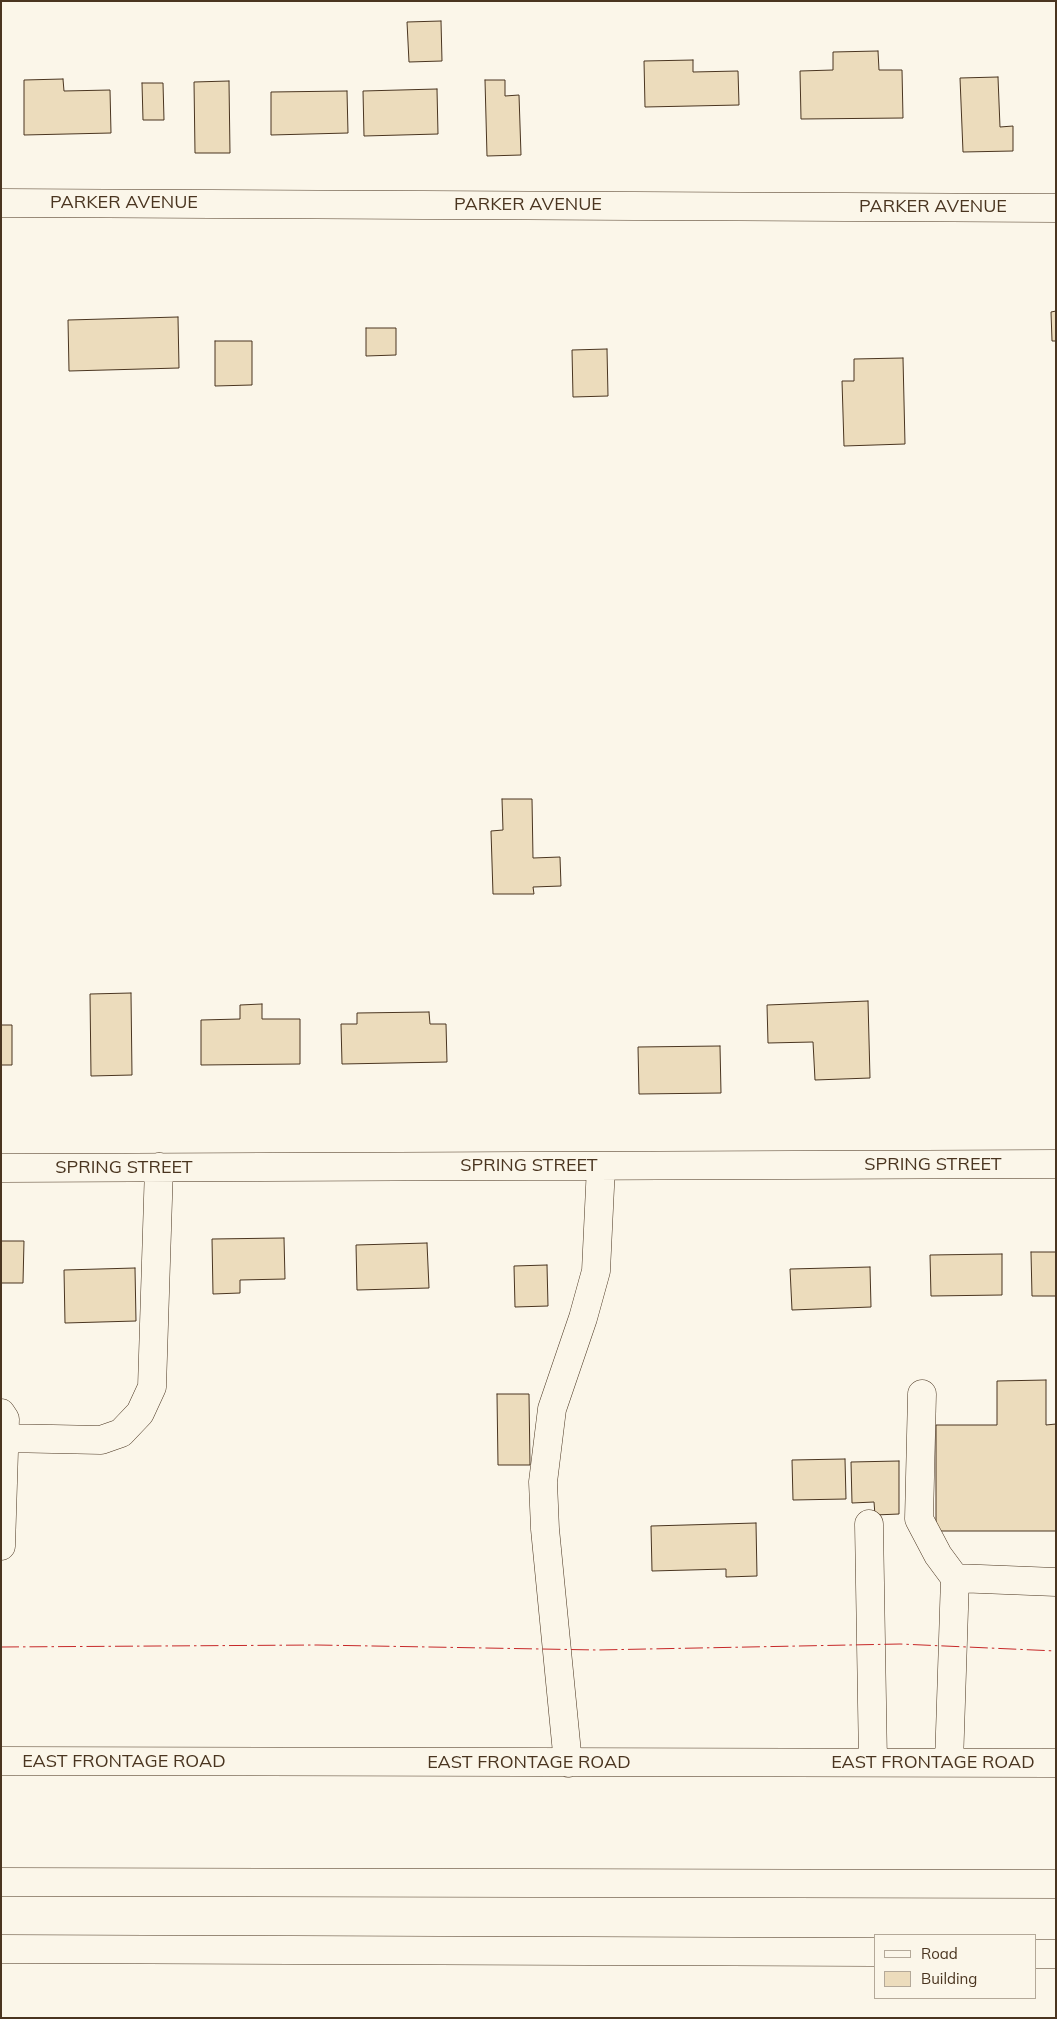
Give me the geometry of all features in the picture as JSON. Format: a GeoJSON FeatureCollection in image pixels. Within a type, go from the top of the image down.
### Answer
{"type":"FeatureCollection","features":[{"type":"Feature","properties":{"kind":"main road","name":"PARKER AVENUE"},"geometry":{"type":"LineString","coordinates":[[1,203],[1056,208]]}},
{"type":"Feature","properties":{"kind":"main road","name":"SPRING STREET"},"geometry":{"type":"LineString","coordinates":[[1,1168],[1056,1164]]}},
{"type":"Feature","properties":{"kind":"main road"},"geometry":{"type":"LineString","coordinates":[[568,1763],[542,1482],[552,1409],[584,1318],[596,1271],[601,1166]]}},
{"type":"Feature","properties":{"kind":"main road"},"geometry":{"type":"LineString","coordinates":[[1,1546],[3,1426],[101,1440],[121,1433],[140,1413],[152,1388],[159,1168]]}},
{"type":"Feature","properties":{"kind":"main road"},"geometry":{"type":"LineString","coordinates":[[922,1394],[919,1519],[938,1555],[955,1578],[949,1763]]}},
{"type":"Feature","properties":{"kind":"main road"},"geometry":{"type":"LineString","coordinates":[[869,1524],[873,1762]]}},
{"type":"Feature","properties":{"kind":"main road"},"geometry":{"type":"LineString","coordinates":[[955,1578],[1056,1582]]}},
{"type":"Feature","properties":{"kind":"main road","name":"EAST FRONTAGE ROAD"},"geometry":{"type":"LineString","coordinates":[[1,1761],[1056,1763]]}},
{"type":"Feature","properties":{"kind":"main road"},"geometry":{"type":"LineString","coordinates":[[1,1882],[1056,1884]]}},
{"type":"Feature","properties":{"kind":"main road"},"geometry":{"type":"LineString","coordinates":[[1,1949],[874,1952]]}},
{"type":"Feature","properties":{"kind":"main road"},"geometry":{"type":"LineString","coordinates":[[1037,1954],[1056,1954]]}},
{"type":"Feature","properties":{"kind":"building"},"geometry":{"type":"Polygon","coordinates":[[[441,21],[442,61],[409,62],[407,22],[441,21]]]}},
{"type":"Feature","properties":{"kind":"building"},"geometry":{"type":"Polygon","coordinates":[[[878,51],[879,70],[902,70],[903,118],[801,119],[800,71],[833,70],[833,52],[878,51]]]}},
{"type":"Feature","properties":{"kind":"building"},"geometry":{"type":"Polygon","coordinates":[[[693,60],[693,72],[738,71],[739,105],[645,107],[644,61],[693,60]]]}},
{"type":"Feature","properties":{"kind":"building"},"geometry":{"type":"Polygon","coordinates":[[[998,77],[1000,127],[1013,126],[1013,151],[963,152],[960,78],[998,77]]]}},
{"type":"Feature","properties":{"kind":"building"},"geometry":{"type":"Polygon","coordinates":[[[63,79],[64,91],[110,90],[111,133],[24,135],[24,80],[63,79]]]}},
{"type":"Feature","properties":{"kind":"building"},"geometry":{"type":"Polygon","coordinates":[[[485,80],[505,80],[505,96],[519,95],[521,155],[487,156],[485,80]]]}},
{"type":"Feature","properties":{"kind":"building"},"geometry":{"type":"Polygon","coordinates":[[[229,81],[230,153],[195,153],[194,82],[229,81]]]}},
{"type":"Feature","properties":{"kind":"building"},"geometry":{"type":"Polygon","coordinates":[[[142,83],[163,83],[164,120],[143,120],[142,83]]]}},
{"type":"Feature","properties":{"kind":"building"},"geometry":{"type":"Polygon","coordinates":[[[437,89],[438,134],[364,136],[363,91],[437,89]]]}},
{"type":"Feature","properties":{"kind":"building"},"geometry":{"type":"Polygon","coordinates":[[[347,91],[348,133],[271,135],[271,92],[347,91]]]}},
{"type":"Feature","properties":{"kind":"building"},"geometry":{"type":"Polygon","coordinates":[[[1056,311],[1056,341],[1052,341],[1051,312],[1056,311]]]}},
{"type":"Feature","properties":{"kind":"building"},"geometry":{"type":"Polygon","coordinates":[[[178,317],[179,368],[69,371],[68,320],[178,317]]]}},
{"type":"Feature","properties":{"kind":"building"},"geometry":{"type":"Polygon","coordinates":[[[366,328],[396,328],[396,355],[366,356],[366,328]]]}},
{"type":"Feature","properties":{"kind":"building"},"geometry":{"type":"Polygon","coordinates":[[[215,341],[252,341],[252,385],[215,386],[215,341]]]}},
{"type":"Feature","properties":{"kind":"building"},"geometry":{"type":"Polygon","coordinates":[[[607,349],[608,396],[573,397],[572,350],[607,349]]]}},
{"type":"Feature","properties":{"kind":"building"},"geometry":{"type":"Polygon","coordinates":[[[903,358],[905,444],[844,446],[842,381],[854,381],[854,359],[903,358]]]}},
{"type":"Feature","properties":{"kind":"building"},"geometry":{"type":"Polygon","coordinates":[[[502,799],[532,799],[533,858],[560,857],[561,886],[533,887],[534,894],[493,894],[491,831],[503,830],[502,799]]]}},
{"type":"Feature","properties":{"kind":"building"},"geometry":{"type":"Polygon","coordinates":[[[131,993],[132,1075],[91,1076],[90,994],[131,993]]]}},
{"type":"Feature","properties":{"kind":"building"},"geometry":{"type":"Polygon","coordinates":[[[868,1001],[870,1078],[815,1080],[813,1042],[768,1043],[767,1005],[868,1001]]]}},
{"type":"Feature","properties":{"kind":"building"},"geometry":{"type":"Polygon","coordinates":[[[262,1004],[262,1019],[300,1019],[300,1064],[201,1065],[201,1020],[240,1019],[240,1005],[262,1004]]]}},
{"type":"Feature","properties":{"kind":"building"},"geometry":{"type":"Polygon","coordinates":[[[429,1012],[430,1024],[446,1024],[447,1062],[342,1064],[341,1024],[357,1024],[357,1013],[429,1012]]]}},
{"type":"Feature","properties":{"kind":"building"},"geometry":{"type":"Polygon","coordinates":[[[1,1025],[12,1025],[12,1065],[1,1065],[1,1025]]]}},
{"type":"Feature","properties":{"kind":"building"},"geometry":{"type":"Polygon","coordinates":[[[720,1046],[721,1093],[639,1094],[638,1047],[720,1046]]]}},
{"type":"Feature","properties":{"kind":"building"},"geometry":{"type":"Polygon","coordinates":[[[284,1238],[285,1279],[240,1280],[240,1293],[213,1294],[212,1239],[284,1238]]]}},
{"type":"Feature","properties":{"kind":"building"},"geometry":{"type":"Polygon","coordinates":[[[1,1241],[24,1241],[23,1283],[1,1283],[1,1241]]]}},
{"type":"Feature","properties":{"kind":"building"},"geometry":{"type":"Polygon","coordinates":[[[427,1243],[429,1288],[357,1290],[356,1245],[427,1243]]]}},
{"type":"Feature","properties":{"kind":"building"},"geometry":{"type":"Polygon","coordinates":[[[1031,1252],[1056,1252],[1056,1296],[1032,1296],[1031,1252]]]}},
{"type":"Feature","properties":{"kind":"building"},"geometry":{"type":"Polygon","coordinates":[[[1002,1254],[1002,1295],[931,1296],[930,1255],[1002,1254]]]}},
{"type":"Feature","properties":{"kind":"building"},"geometry":{"type":"Polygon","coordinates":[[[547,1265],[548,1306],[515,1307],[514,1266],[547,1265]]]}},
{"type":"Feature","properties":{"kind":"building"},"geometry":{"type":"Polygon","coordinates":[[[870,1267],[871,1307],[792,1310],[790,1269],[870,1267]]]}},
{"type":"Feature","properties":{"kind":"building"},"geometry":{"type":"Polygon","coordinates":[[[135,1268],[136,1321],[65,1323],[64,1270],[135,1268]]]}},
{"type":"Feature","properties":{"kind":"building"},"geometry":{"type":"Polygon","coordinates":[[[1046,1380],[1046,1425],[1056,1424],[1056,1531],[936,1531],[936,1425],[997,1425],[997,1381],[1046,1380]]]}},
{"type":"Feature","properties":{"kind":"building"},"geometry":{"type":"Polygon","coordinates":[[[497,1394],[529,1394],[530,1465],[498,1465],[497,1394]]]}},
{"type":"Feature","properties":{"kind":"building"},"geometry":{"type":"Polygon","coordinates":[[[845,1459],[846,1499],[793,1500],[792,1460],[845,1459]]]}},
{"type":"Feature","properties":{"kind":"building"},"geometry":{"type":"Polygon","coordinates":[[[899,1461],[899,1514],[875,1515],[874,1502],[852,1503],[851,1462],[899,1461]]]}},
{"type":"Feature","properties":{"kind":"building"},"geometry":{"type":"Polygon","coordinates":[[[756,1523],[757,1576],[726,1577],[726,1569],[652,1571],[651,1526],[756,1523]]]}},
{"type":"Feature","properties":{"kind":"power"},"geometry":{"type":"LineString","coordinates":[[1,1647],[317,1645],[597,1650],[900,1644],[1056,1651]]}}]}
